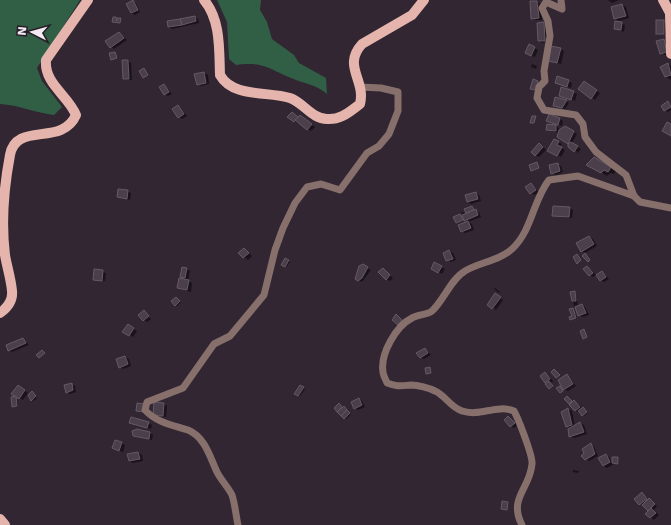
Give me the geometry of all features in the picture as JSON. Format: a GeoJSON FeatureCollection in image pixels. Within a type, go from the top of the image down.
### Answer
{"type":"FeatureCollection","features":[{"type":"Feature","properties":{"kind":"main road"},"geometry":{"type":"LineString","coordinates":[[0,313],[7,308],[12,291],[3,237],[5,195],[11,148],[17,140],[44,133],[61,131],[72,124],[76,115],[72,106],[47,75],[46,60],[88,0]]}},
{"type":"Feature","properties":{"kind":"main road"},"geometry":{"type":"LineString","coordinates":[[204,0],[209,6],[218,37],[220,75],[227,84],[234,88],[290,98],[299,102],[315,116],[326,119],[341,118],[360,104],[362,93],[355,73],[353,60],[362,44],[412,15],[424,0]]}},
{"type":"Feature","properties":{"kind":"main road"},"geometry":{"type":"LineString","coordinates":[[663,0],[670,13],[671,54]]}},
{"type":"Feature","properties":{"kind":"main road"},"geometry":{"type":"LineString","coordinates":[[0,519],[5,525]]}},
{"type":"Feature","properties":{"kind":"street"},"geometry":{"type":"LineString","coordinates":[[561,0],[562,9],[546,2],[542,8],[548,21],[550,36],[544,72],[545,82],[539,87],[537,98],[544,110],[576,115],[583,124],[585,137],[596,152],[626,175],[634,196],[640,202],[671,208]]}},
{"type":"Feature","properties":{"kind":"street"},"geometry":{"type":"LineString","coordinates":[[238,525],[232,495],[218,472],[210,452],[200,439],[189,431],[177,428],[150,416],[144,410],[147,402],[183,388],[214,344],[230,336],[264,295],[275,250],[283,228],[295,202],[307,187],[321,184],[340,190],[367,153],[379,146],[389,134],[398,111],[398,92],[381,88],[360,86]]}},
{"type":"Feature","properties":{"kind":"street"},"geometry":{"type":"LineString","coordinates":[[522,525],[517,515],[518,500],[532,463],[530,451],[514,411],[506,407],[485,411],[463,412],[450,405],[437,392],[412,385],[398,387],[387,383],[382,372],[384,356],[393,338],[402,327],[413,317],[432,312],[464,271],[502,256],[513,248],[527,227],[542,189],[549,180],[578,176],[634,196]]}},
{"type":"Feature","properties":{"kind":"green space"},"geometry":{"type":"Polygon","coordinates":[[[0,0],[80,0],[37,68],[42,81],[62,107],[54,115],[0,104],[0,0]]]}},
{"type":"Feature","properties":{"kind":"green space"},"geometry":{"type":"Polygon","coordinates":[[[217,0],[261,0],[260,10],[267,22],[272,39],[294,55],[299,63],[326,78],[327,94],[316,87],[262,66],[255,64],[236,65],[229,59],[227,22],[217,0]]]}},
{"type":"Feature","properties":{"kind":"building"},"geometry":{"type":"Polygon","coordinates":[[[133,0],[138,10],[131,13],[126,4],[133,0]]]}},
{"type":"Feature","properties":{"kind":"building"},"geometry":{"type":"Polygon","coordinates":[[[530,1],[537,1],[539,18],[531,19],[530,1]]]}},
{"type":"Feature","properties":{"kind":"building"},"geometry":{"type":"Polygon","coordinates":[[[622,4],[626,16],[614,19],[611,7],[622,4]]]}},
{"type":"Feature","properties":{"kind":"building"},"geometry":{"type":"Polygon","coordinates":[[[195,16],[196,21],[182,25],[180,19],[195,16]]]}},
{"type":"Feature","properties":{"kind":"building"},"geometry":{"type":"Polygon","coordinates":[[[113,17],[116,17],[117,21],[117,18],[121,18],[120,23],[112,22],[113,17]]]}},
{"type":"Feature","properties":{"kind":"building"},"geometry":{"type":"Polygon","coordinates":[[[180,19],[182,25],[168,27],[167,21],[180,19]]]}},
{"type":"Feature","properties":{"kind":"building"},"geometry":{"type":"Polygon","coordinates":[[[656,20],[664,20],[664,34],[656,34],[656,20]]]}},
{"type":"Feature","properties":{"kind":"building"},"geometry":{"type":"Polygon","coordinates":[[[615,21],[622,22],[621,30],[614,29],[615,21]]]}},
{"type":"Feature","properties":{"kind":"building"},"geometry":{"type":"Polygon","coordinates":[[[544,22],[545,41],[538,41],[537,23],[544,22]]]}},
{"type":"Feature","properties":{"kind":"building"},"geometry":{"type":"Polygon","coordinates":[[[119,32],[124,38],[110,48],[105,41],[119,32]]]}},
{"type":"Feature","properties":{"kind":"building"},"geometry":{"type":"Polygon","coordinates":[[[664,39],[667,52],[660,54],[656,41],[664,39]]]}},
{"type":"Feature","properties":{"kind":"building"},"geometry":{"type":"Polygon","coordinates":[[[529,44],[535,47],[531,56],[525,53],[529,44]]]}},
{"type":"Feature","properties":{"kind":"building"},"geometry":{"type":"Polygon","coordinates":[[[551,46],[561,48],[557,63],[548,61],[551,46]]]}},
{"type":"Feature","properties":{"kind":"building"},"geometry":{"type":"Polygon","coordinates":[[[115,52],[117,58],[111,60],[109,53],[115,52]]]}},
{"type":"Feature","properties":{"kind":"building"},"geometry":{"type":"Polygon","coordinates":[[[122,60],[128,60],[129,79],[123,79],[122,60]]]}},
{"type":"Feature","properties":{"kind":"building"},"geometry":{"type":"Polygon","coordinates":[[[668,63],[671,75],[665,77],[660,67],[668,63]]]}},
{"type":"Feature","properties":{"kind":"building"},"geometry":{"type":"Polygon","coordinates":[[[144,68],[148,75],[143,78],[139,71],[144,68]]]}},
{"type":"Feature","properties":{"kind":"building"},"geometry":{"type":"Polygon","coordinates":[[[204,72],[206,83],[197,85],[194,74],[204,72]]]}},
{"type":"Feature","properties":{"kind":"building"},"geometry":{"type":"Polygon","coordinates":[[[557,76],[569,80],[567,87],[555,83],[557,76]]]}},
{"type":"Feature","properties":{"kind":"building"},"geometry":{"type":"Polygon","coordinates":[[[533,79],[538,81],[536,90],[530,89],[533,79]]]}},
{"type":"Feature","properties":{"kind":"building"},"geometry":{"type":"Polygon","coordinates":[[[584,81],[597,90],[591,99],[578,89],[584,81]]]}},
{"type":"Feature","properties":{"kind":"building"},"geometry":{"type":"Polygon","coordinates":[[[164,84],[169,92],[164,95],[159,87],[164,84]]]}},
{"type":"Feature","properties":{"kind":"building"},"geometry":{"type":"Polygon","coordinates":[[[561,87],[574,91],[571,100],[559,96],[561,87]]]}},
{"type":"Feature","properties":{"kind":"building"},"geometry":{"type":"Polygon","coordinates":[[[555,97],[567,100],[562,108],[553,106],[555,97]]]}},
{"type":"Feature","properties":{"kind":"building"},"geometry":{"type":"Polygon","coordinates":[[[668,101],[671,107],[664,111],[661,106],[668,101]]]}},
{"type":"Feature","properties":{"kind":"building"},"geometry":{"type":"Polygon","coordinates":[[[178,105],[184,114],[178,118],[172,109],[178,105]]]}},
{"type":"Feature","properties":{"kind":"building"},"geometry":{"type":"Polygon","coordinates":[[[292,112],[298,117],[294,122],[287,117],[292,112]]]}},
{"type":"Feature","properties":{"kind":"building"},"geometry":{"type":"Polygon","coordinates":[[[549,114],[560,118],[558,125],[546,121],[549,114]]]}},
{"type":"Feature","properties":{"kind":"building"},"geometry":{"type":"Polygon","coordinates":[[[300,115],[312,124],[307,130],[295,120],[300,115]]]}},
{"type":"Feature","properties":{"kind":"building"},"geometry":{"type":"Polygon","coordinates":[[[532,116],[536,116],[534,123],[530,123],[532,116]]]}},
{"type":"Feature","properties":{"kind":"building"},"geometry":{"type":"Polygon","coordinates":[[[667,122],[671,124],[671,136],[662,131],[667,122]]]}},
{"type":"Feature","properties":{"kind":"building"},"geometry":{"type":"Polygon","coordinates":[[[547,124],[556,125],[556,131],[546,130],[547,124]]]}},
{"type":"Feature","properties":{"kind":"building"},"geometry":{"type":"Polygon","coordinates":[[[565,126],[574,131],[568,144],[557,137],[559,130],[565,126]]]}},
{"type":"Feature","properties":{"kind":"building"},"geometry":{"type":"Polygon","coordinates":[[[554,139],[559,141],[557,145],[562,147],[557,156],[547,151],[554,139]]]}},
{"type":"Feature","properties":{"kind":"building"},"geometry":{"type":"Polygon","coordinates":[[[571,142],[578,146],[574,152],[568,147],[568,144],[571,142]]]}},
{"type":"Feature","properties":{"kind":"building"},"geometry":{"type":"Polygon","coordinates":[[[539,143],[543,147],[535,156],[531,152],[539,143]]]}},
{"type":"Feature","properties":{"kind":"building"},"geometry":{"type":"Polygon","coordinates":[[[594,157],[611,167],[608,172],[604,170],[601,173],[586,165],[594,157]]]}},
{"type":"Feature","properties":{"kind":"building"},"geometry":{"type":"Polygon","coordinates":[[[537,162],[539,168],[531,171],[529,165],[537,162]]]}},
{"type":"Feature","properties":{"kind":"building"},"geometry":{"type":"Polygon","coordinates":[[[558,163],[560,171],[551,174],[549,165],[558,163]]]}},
{"type":"Feature","properties":{"kind":"building"},"geometry":{"type":"Polygon","coordinates":[[[531,183],[536,190],[530,194],[525,187],[531,183]]]}},
{"type":"Feature","properties":{"kind":"building"},"geometry":{"type":"Polygon","coordinates":[[[118,189],[128,190],[127,199],[117,197],[118,189]]]}},
{"type":"Feature","properties":{"kind":"building"},"geometry":{"type":"Polygon","coordinates":[[[476,192],[478,199],[467,202],[465,195],[476,192]]]}},
{"type":"Feature","properties":{"kind":"building"},"geometry":{"type":"Polygon","coordinates":[[[472,206],[474,210],[466,213],[464,209],[472,206]]]}},
{"type":"Feature","properties":{"kind":"building"},"geometry":{"type":"Polygon","coordinates":[[[553,206],[570,207],[569,217],[552,216],[553,206]]]}},
{"type":"Feature","properties":{"kind":"building"},"geometry":{"type":"Polygon","coordinates":[[[476,209],[478,215],[464,221],[462,215],[476,209]]]}},
{"type":"Feature","properties":{"kind":"building"},"geometry":{"type":"Polygon","coordinates":[[[460,214],[463,220],[456,223],[453,217],[460,214]]]}},
{"type":"Feature","properties":{"kind":"building"},"geometry":{"type":"Polygon","coordinates":[[[468,221],[471,228],[461,232],[458,225],[468,221]]]}},
{"type":"Feature","properties":{"kind":"building"},"geometry":{"type":"Polygon","coordinates":[[[589,236],[594,244],[581,252],[576,243],[589,236]]]}},
{"type":"Feature","properties":{"kind":"building"},"geometry":{"type":"Polygon","coordinates":[[[244,248],[249,253],[243,258],[238,253],[244,248]]]}},
{"type":"Feature","properties":{"kind":"building"},"geometry":{"type":"Polygon","coordinates":[[[449,250],[453,259],[446,261],[443,253],[449,250]]]}},
{"type":"Feature","properties":{"kind":"building"},"geometry":{"type":"Polygon","coordinates":[[[585,253],[590,260],[588,262],[582,256],[585,253]]]}},
{"type":"Feature","properties":{"kind":"building"},"geometry":{"type":"Polygon","coordinates":[[[577,254],[581,260],[577,264],[573,257],[577,254]]]}},
{"type":"Feature","properties":{"kind":"building"},"geometry":{"type":"Polygon","coordinates":[[[285,258],[289,260],[285,267],[281,265],[285,258]]]}},
{"type":"Feature","properties":{"kind":"building"},"geometry":{"type":"Polygon","coordinates":[[[434,262],[442,266],[438,273],[431,269],[434,262]]]}},
{"type":"Feature","properties":{"kind":"building"},"geometry":{"type":"Polygon","coordinates":[[[363,264],[368,267],[362,278],[358,281],[355,279],[359,266],[363,264]]]}},
{"type":"Feature","properties":{"kind":"building"},"geometry":{"type":"Polygon","coordinates":[[[587,266],[593,273],[589,276],[583,269],[587,266]]]}},
{"type":"Feature","properties":{"kind":"building"},"geometry":{"type":"Polygon","coordinates":[[[182,267],[187,268],[185,278],[180,277],[182,267]]]}},
{"type":"Feature","properties":{"kind":"building"},"geometry":{"type":"Polygon","coordinates":[[[383,268],[390,275],[386,280],[378,272],[383,268]]]}},
{"type":"Feature","properties":{"kind":"building"},"geometry":{"type":"Polygon","coordinates":[[[94,269],[103,270],[102,281],[93,280],[94,269]]]}},
{"type":"Feature","properties":{"kind":"building"},"geometry":{"type":"Polygon","coordinates":[[[602,271],[606,277],[600,281],[596,275],[602,271]]]}},
{"type":"Feature","properties":{"kind":"building"},"geometry":{"type":"Polygon","coordinates":[[[179,278],[189,280],[187,290],[177,288],[179,278]]]}},
{"type":"Feature","properties":{"kind":"building"},"geometry":{"type":"Polygon","coordinates":[[[575,291],[576,301],[572,301],[570,292],[575,291]]]}},
{"type":"Feature","properties":{"kind":"building"},"geometry":{"type":"Polygon","coordinates":[[[495,293],[501,297],[492,309],[487,305],[495,293]]]}},
{"type":"Feature","properties":{"kind":"building"},"geometry":{"type":"Polygon","coordinates":[[[176,297],[180,301],[175,306],[171,301],[176,297]]]}},
{"type":"Feature","properties":{"kind":"building"},"geometry":{"type":"Polygon","coordinates":[[[582,304],[586,313],[578,316],[575,307],[582,304]]]}},
{"type":"Feature","properties":{"kind":"building"},"geometry":{"type":"Polygon","coordinates":[[[573,308],[576,318],[570,320],[569,317],[572,316],[569,309],[573,308]]]}},
{"type":"Feature","properties":{"kind":"building"},"geometry":{"type":"Polygon","coordinates":[[[144,310],[149,316],[143,321],[138,315],[144,310]]]}},
{"type":"Feature","properties":{"kind":"building"},"geometry":{"type":"Polygon","coordinates":[[[396,314],[402,320],[398,325],[392,320],[396,314]]]}},
{"type":"Feature","properties":{"kind":"building"},"geometry":{"type":"Polygon","coordinates":[[[128,324],[134,328],[129,336],[122,332],[128,324]]]}},
{"type":"Feature","properties":{"kind":"building"},"geometry":{"type":"Polygon","coordinates":[[[584,329],[587,337],[583,339],[580,331],[584,329]]]}},
{"type":"Feature","properties":{"kind":"building"},"geometry":{"type":"Polygon","coordinates":[[[23,338],[26,343],[8,351],[6,345],[23,338]]]}},
{"type":"Feature","properties":{"kind":"building"},"geometry":{"type":"Polygon","coordinates":[[[425,348],[428,353],[420,358],[416,353],[425,348]]]}},
{"type":"Feature","properties":{"kind":"building"},"geometry":{"type":"Polygon","coordinates":[[[42,350],[45,353],[39,358],[36,355],[42,350]]]}},
{"type":"Feature","properties":{"kind":"building"},"geometry":{"type":"Polygon","coordinates":[[[125,356],[128,364],[119,368],[116,359],[125,356]]]}},
{"type":"Feature","properties":{"kind":"building"},"geometry":{"type":"Polygon","coordinates":[[[430,367],[431,373],[426,374],[425,368],[430,367]]]}},
{"type":"Feature","properties":{"kind":"building"},"geometry":{"type":"Polygon","coordinates":[[[554,369],[560,375],[556,378],[551,372],[554,369]]]}},
{"type":"Feature","properties":{"kind":"building"},"geometry":{"type":"Polygon","coordinates":[[[545,372],[550,379],[545,383],[540,376],[545,372]]]}},
{"type":"Feature","properties":{"kind":"building"},"geometry":{"type":"Polygon","coordinates":[[[567,374],[573,384],[563,390],[558,380],[567,374]]]}},
{"type":"Feature","properties":{"kind":"building"},"geometry":{"type":"Polygon","coordinates":[[[549,381],[553,386],[549,389],[545,384],[549,381]]]}},
{"type":"Feature","properties":{"kind":"building"},"geometry":{"type":"Polygon","coordinates":[[[72,383],[73,390],[66,393],[64,385],[72,383]]]}},
{"type":"Feature","properties":{"kind":"building"},"geometry":{"type":"Polygon","coordinates":[[[18,385],[25,390],[19,399],[11,394],[18,385]]]}},
{"type":"Feature","properties":{"kind":"building"},"geometry":{"type":"Polygon","coordinates":[[[300,385],[304,387],[298,396],[294,394],[300,385]]]}},
{"type":"Feature","properties":{"kind":"building"},"geometry":{"type":"Polygon","coordinates":[[[560,386],[563,391],[560,393],[556,388],[560,386]]]}},
{"type":"Feature","properties":{"kind":"building"},"geometry":{"type":"Polygon","coordinates":[[[32,391],[36,396],[31,401],[28,395],[32,391]]]}},
{"type":"Feature","properties":{"kind":"building"},"geometry":{"type":"Polygon","coordinates":[[[16,396],[17,406],[12,407],[11,397],[16,396]]]}},
{"type":"Feature","properties":{"kind":"building"},"geometry":{"type":"Polygon","coordinates":[[[567,396],[572,401],[569,404],[564,399],[567,396]]]}},
{"type":"Feature","properties":{"kind":"building"},"geometry":{"type":"Polygon","coordinates":[[[359,398],[362,405],[354,409],[351,402],[359,398]]]}},
{"type":"Feature","properties":{"kind":"building"},"geometry":{"type":"Polygon","coordinates":[[[574,400],[580,407],[575,411],[569,405],[574,400]]]}},
{"type":"Feature","properties":{"kind":"building"},"geometry":{"type":"Polygon","coordinates":[[[154,402],[164,403],[163,416],[153,415],[154,402]]]}},
{"type":"Feature","properties":{"kind":"building"},"geometry":{"type":"Polygon","coordinates":[[[137,403],[145,404],[144,412],[136,411],[137,403]]]}},
{"type":"Feature","properties":{"kind":"building"},"geometry":{"type":"Polygon","coordinates":[[[339,403],[342,407],[337,412],[334,408],[339,403]]]}},
{"type":"Feature","properties":{"kind":"building"},"geometry":{"type":"Polygon","coordinates":[[[344,406],[347,410],[341,416],[337,412],[344,406]]]}},
{"type":"Feature","properties":{"kind":"building"},"geometry":{"type":"Polygon","coordinates":[[[583,407],[587,412],[582,416],[578,411],[583,407]]]}},
{"type":"Feature","properties":{"kind":"building"},"geometry":{"type":"Polygon","coordinates":[[[568,408],[572,425],[566,427],[561,412],[568,408]]]}},
{"type":"Feature","properties":{"kind":"building"},"geometry":{"type":"Polygon","coordinates":[[[347,410],[350,413],[344,419],[341,416],[347,410]]]}},
{"type":"Feature","properties":{"kind":"building"},"geometry":{"type":"Polygon","coordinates":[[[508,416],[515,423],[510,427],[504,420],[508,416]]]}},
{"type":"Feature","properties":{"kind":"building"},"geometry":{"type":"Polygon","coordinates":[[[131,417],[149,422],[147,428],[129,423],[131,417]]]}},
{"type":"Feature","properties":{"kind":"building"},"geometry":{"type":"Polygon","coordinates":[[[580,422],[584,432],[569,437],[568,429],[580,422]]]}},
{"type":"Feature","properties":{"kind":"building"},"geometry":{"type":"Polygon","coordinates":[[[137,429],[150,432],[149,439],[133,436],[132,431],[137,429]]]}},
{"type":"Feature","properties":{"kind":"building"},"geometry":{"type":"Polygon","coordinates":[[[115,440],[122,442],[119,451],[112,448],[115,440]]]}},
{"type":"Feature","properties":{"kind":"building"},"geometry":{"type":"Polygon","coordinates":[[[591,443],[595,454],[585,460],[581,456],[584,453],[582,449],[591,443]]]}},
{"type":"Feature","properties":{"kind":"building"},"geometry":{"type":"Polygon","coordinates":[[[138,452],[140,459],[129,461],[127,454],[138,452]]]}},
{"type":"Feature","properties":{"kind":"building"},"geometry":{"type":"Polygon","coordinates":[[[606,454],[610,462],[603,466],[598,458],[606,454]]]}},
{"type":"Feature","properties":{"kind":"building"},"geometry":{"type":"Polygon","coordinates":[[[612,457],[618,457],[618,464],[612,463],[612,457]]]}},
{"type":"Feature","properties":{"kind":"building"},"geometry":{"type":"Polygon","coordinates":[[[642,492],[647,499],[639,505],[634,499],[642,492]]]}},
{"type":"Feature","properties":{"kind":"building"},"geometry":{"type":"Polygon","coordinates":[[[649,498],[655,504],[648,511],[642,505],[649,498]]]}},
{"type":"Feature","properties":{"kind":"building"},"geometry":{"type":"Polygon","coordinates":[[[502,501],[508,502],[507,510],[501,509],[502,501]]]}},
{"type":"Feature","properties":{"kind":"building"},"geometry":{"type":"Polygon","coordinates":[[[651,508],[656,513],[650,518],[645,514],[651,508]]]}}]}
